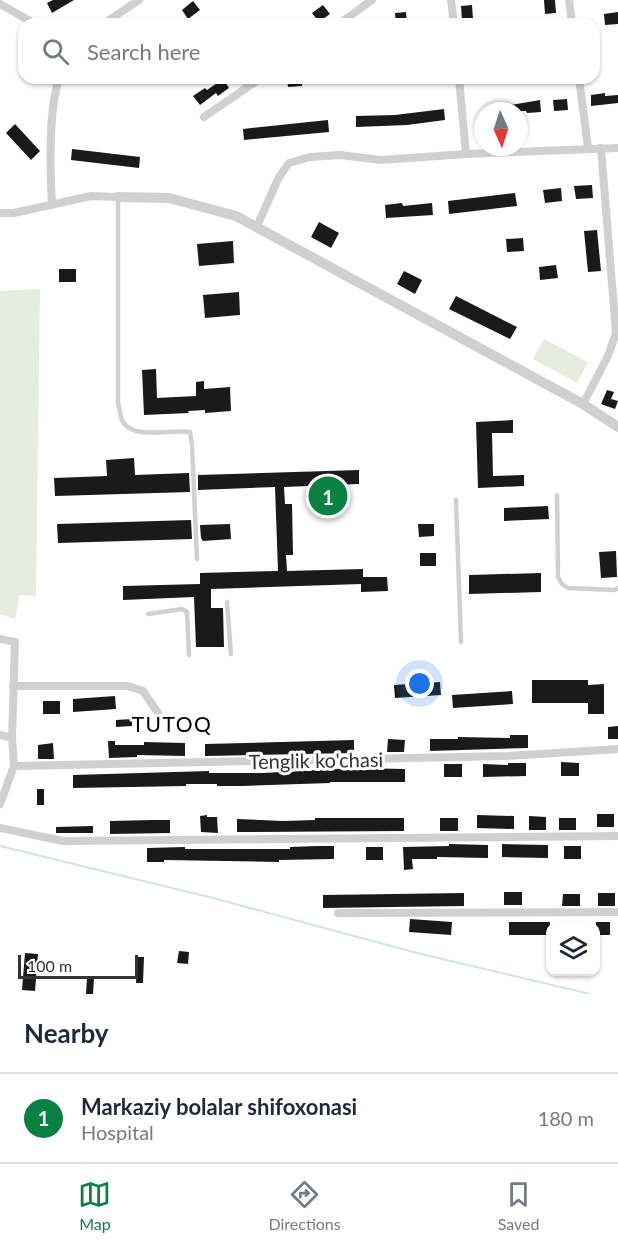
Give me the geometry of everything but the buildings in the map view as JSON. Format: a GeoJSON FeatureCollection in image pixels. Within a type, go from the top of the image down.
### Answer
{"type":"FeatureCollection","features":[{"type":"Feature","properties":{"kind":"street"},"geometry":{"type":"LineString","coordinates":[[112,18],[140,0]]}},
{"type":"Feature","properties":{"kind":"street"},"geometry":{"type":"LineString","coordinates":[[347,18],[372,0]]}},
{"type":"Feature","properties":{"kind":"street"},"geometry":{"type":"LineString","coordinates":[[452,0],[454,18]]}},
{"type":"Feature","properties":{"kind":"street"},"geometry":{"type":"LineString","coordinates":[[569,0],[571,18]]}},
{"type":"Feature","properties":{"kind":"street"},"geometry":{"type":"LineString","coordinates":[[0,4],[24,18]]}},
{"type":"Feature","properties":{"kind":"street"},"geometry":{"type":"LineString","coordinates":[[52,205],[50,166],[52,127],[58,84]]}},
{"type":"Feature","properties":{"kind":"street"},"geometry":{"type":"LineString","coordinates":[[204,117],[252,84]]}},
{"type":"Feature","properties":{"kind":"street"},"geometry":{"type":"LineString","coordinates":[[460,84],[466,154]]}},
{"type":"Feature","properties":{"kind":"street"},"geometry":{"type":"LineString","coordinates":[[580,84],[588,148]]}},
{"type":"Feature","properties":{"kind":"street"},"geometry":{"type":"LineString","coordinates":[[583,404],[608,356],[616,333],[601,148]]}},
{"type":"Feature","properties":{"kind":"street"},"geometry":{"type":"LineString","coordinates":[[257,226],[279,177],[289,163],[310,157],[340,155],[381,160],[618,148]]}},
{"type":"Feature","properties":{"kind":"street"},"geometry":{"type":"LineString","coordinates":[[0,213],[14,213],[91,196],[169,198],[236,216],[583,404],[618,427]]}},
{"type":"Feature","properties":{"kind":"street"},"geometry":{"type":"LineString","coordinates":[[0,639],[15,642],[12,738],[14,766],[0,804]]}},
{"type":"Feature","properties":{"kind":"street"},"geometry":{"type":"LineString","coordinates":[[13,686],[128,686],[143,691],[158,713]]}},
{"type":"Feature","properties":{"kind":"street"},"geometry":{"type":"LineString","coordinates":[[0,735],[12,738]]}},
{"type":"Feature","properties":{"kind":"street","name":"Tenglik ko'chasi"},"geometry":{"type":"LineString","coordinates":[[14,766],[507,756],[618,749]]}},
{"type":"Feature","properties":{"kind":"street"},"geometry":{"type":"LineString","coordinates":[[0,828],[63,841],[618,836]]}},
{"type":"Feature","properties":{"kind":"street"},"geometry":{"type":"LineString","coordinates":[[338,913],[618,912]]}},
{"type":"Feature","properties":{"kind":"lane"},"geometry":{"type":"LineString","coordinates":[[118,197],[118,403],[122,421],[132,431],[190,432],[197,560]]}},
{"type":"Feature","properties":{"kind":"lane"},"geometry":{"type":"LineString","coordinates":[[557,495],[558,578],[568,588],[615,590],[618,588]]}},
{"type":"Feature","properties":{"kind":"lane"},"geometry":{"type":"LineString","coordinates":[[456,500],[461,642]]}},
{"type":"Feature","properties":{"kind":"lane"},"geometry":{"type":"LineString","coordinates":[[227,602],[231,654]]}},
{"type":"Feature","properties":{"kind":"lane"},"geometry":{"type":"LineString","coordinates":[[148,614],[182,609],[188,612],[189,655]]}},
{"type":"Feature","properties":{"kind":"shaded area"},"geometry":{"type":"Polygon","coordinates":[[[40,289],[36,596],[20,595],[15,619],[0,614],[0,291],[40,289]]]}},
{"type":"Feature","properties":{"kind":"shaded area"},"geometry":{"type":"Polygon","coordinates":[[[544,339],[588,362],[577,383],[533,359],[544,339]]]}},
{"type":"Feature","properties":{"kind":"waterway"},"geometry":{"type":"LineString","coordinates":[[0,846],[213,898],[417,953],[590,994]]}},
{"type":"Feature","properties":{"kind":"place","name":"Markaziy bolalar shifoxonasi"},"geometry":{"type":"Point","coordinates":[328,496]}},
{"type":"Feature","properties":{"kind":"district","name":"TUTOQ"},"geometry":{"type":"Point","coordinates":[172,723]}}]}
